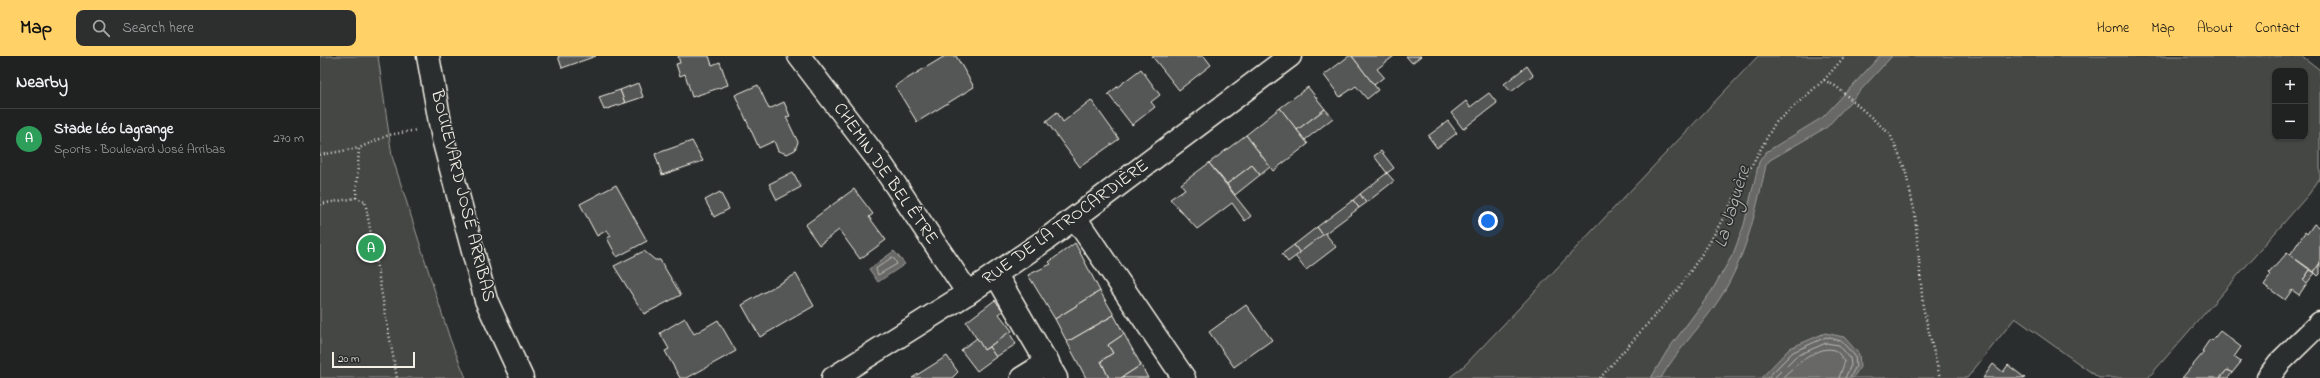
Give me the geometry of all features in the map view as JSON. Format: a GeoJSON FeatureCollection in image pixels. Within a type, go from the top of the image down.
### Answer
{"type":"FeatureCollection","features":[{"type":"Feature","properties":{"kind":"street","name":"BOULEVARD JOSÉ ARRIBAS"},"geometry":{"type":"LineString","coordinates":[[428,56],[441,126],[486,300],[522,378]]}},
{"type":"Feature","properties":{"kind":"street","name":"CHEMIN DE BEL ÊTRE"},"geometry":{"type":"LineString","coordinates":[[800,56],[882,165],[968,293]]}},
{"type":"Feature","properties":{"kind":"street","name":"RUE DE LA TROCARDIÈRE"},"geometry":{"type":"LineString","coordinates":[[833,378],[996,275],[1076,219],[1290,56]]}},
{"type":"Feature","properties":{"kind":"street"},"geometry":{"type":"LineString","coordinates":[[1076,219],[1184,378]]}},
{"type":"Feature","properties":{"kind":"street"},"geometry":{"type":"LineString","coordinates":[[996,275],[1052,370],[1022,378]]}},
{"type":"Feature","properties":{"kind":"street"},"geometry":{"type":"LineString","coordinates":[[2268,378],[2279,363],[2320,324]]}},
{"type":"Feature","properties":{"kind":"path"},"geometry":{"type":"LineString","coordinates":[[1600,378],[1679,288],[1710,242],[1775,123],[1824,80],[1845,56]]}},
{"type":"Feature","properties":{"kind":"path"},"geometry":{"type":"LineString","coordinates":[[1824,80],[1837,87],[1890,134],[1905,169],[1915,214],[1923,307],[1940,378]]}},
{"type":"Feature","properties":{"kind":"path"},"geometry":{"type":"LineString","coordinates":[[320,155],[359,148],[389,135],[441,126]]}},
{"type":"Feature","properties":{"kind":"path"},"geometry":{"type":"LineString","coordinates":[[356,198],[359,148]]}},
{"type":"Feature","properties":{"kind":"path"},"geometry":{"type":"LineString","coordinates":[[320,204],[356,198],[365,201],[397,378]]}},
{"type":"Feature","properties":{"kind":"shaded area"},"geometry":{"type":"Polygon","coordinates":[[[320,56],[378,56],[392,156],[450,339],[466,378],[320,378],[320,56]]]}},
{"type":"Feature","properties":{"kind":"shaded area"},"geometry":{"type":"Polygon","coordinates":[[[1758,56],[2302,56],[2320,70],[2320,178],[2309,194],[2148,378],[2099,378],[2015,318],[1967,378],[1449,378],[1465,365],[1758,56]]]}},
{"type":"Feature","properties":{"kind":"water"},"geometry":{"type":"Polygon","coordinates":[[[1880,56],[1892,56],[1827,127],[1770,160],[1766,165],[1753,221],[1741,257],[1724,291],[1714,307],[1673,359],[1661,378],[1651,378],[1667,351],[1711,292],[1733,254],[1744,225],[1759,162],[1766,152],[1823,117],[1880,56]]]}},
{"type":"Feature","properties":{"kind":"water"},"geometry":{"type":"Polygon","coordinates":[[[894,251],[905,264],[878,282],[869,269],[894,251]]]}},
{"type":"Feature","properties":{"kind":"water"},"geometry":{"type":"Polygon","coordinates":[[[1825,333],[1844,337],[1859,354],[1860,367],[1853,378],[1761,378],[1790,348],[1825,333]]]}},
{"type":"Feature","properties":{"kind":"building"},"geometry":{"type":"Polygon","coordinates":[[[558,56],[596,56],[562,68],[558,56]]]}},
{"type":"Feature","properties":{"kind":"building"},"geometry":{"type":"Polygon","coordinates":[[[678,56],[709,56],[712,65],[720,62],[728,85],[692,97],[685,74],[680,76],[676,64],[680,63],[678,56]]]}},
{"type":"Feature","properties":{"kind":"building"},"geometry":{"type":"Polygon","coordinates":[[[945,56],[956,56],[974,87],[917,122],[895,86],[945,56]]]}},
{"type":"Feature","properties":{"kind":"building"},"geometry":{"type":"Polygon","coordinates":[[[1152,56],[1204,56],[1211,65],[1179,90],[1152,56]]]}},
{"type":"Feature","properties":{"kind":"building"},"geometry":{"type":"Polygon","coordinates":[[[1349,56],[1352,56],[1378,90],[1367,99],[1356,86],[1340,97],[1324,75],[1349,56]]]}},
{"type":"Feature","properties":{"kind":"building"},"geometry":{"type":"Polygon","coordinates":[[[1352,56],[1394,56],[1377,69],[1384,77],[1374,85],[1352,56]]]}},
{"type":"Feature","properties":{"kind":"building"},"geometry":{"type":"Polygon","coordinates":[[[1406,56],[1421,56],[1412,63],[1406,56]]]}},
{"type":"Feature","properties":{"kind":"building"},"geometry":{"type":"Polygon","coordinates":[[[1527,66],[1533,75],[1511,92],[1504,84],[1527,66]]]}},
{"type":"Feature","properties":{"kind":"building"},"geometry":{"type":"Polygon","coordinates":[[[1141,69],[1160,95],[1151,102],[1155,107],[1132,125],[1108,94],[1141,69]]]}},
{"type":"Feature","properties":{"kind":"building"},"geometry":{"type":"Polygon","coordinates":[[[638,83],[643,97],[625,103],[620,90],[638,83]]]}},
{"type":"Feature","properties":{"kind":"building"},"geometry":{"type":"Polygon","coordinates":[[[758,85],[769,109],[784,102],[790,116],[786,117],[798,142],[795,150],[787,154],[778,151],[774,141],[759,148],[735,95],[758,85]]]}},
{"type":"Feature","properties":{"kind":"building"},"geometry":{"type":"Polygon","coordinates":[[[1308,87],[1325,109],[1297,130],[1280,108],[1308,87]]]}},
{"type":"Feature","properties":{"kind":"building"},"geometry":{"type":"Polygon","coordinates":[[[620,90],[625,103],[604,110],[599,97],[620,90]]]}},
{"type":"Feature","properties":{"kind":"building"},"geometry":{"type":"Polygon","coordinates":[[[1489,93],[1497,103],[1463,129],[1451,113],[1466,101],[1470,107],[1489,93]]]}},
{"type":"Feature","properties":{"kind":"building"},"geometry":{"type":"Polygon","coordinates":[[[1091,100],[1119,139],[1080,167],[1046,121],[1057,112],[1063,122],[1091,100]]]}},
{"type":"Feature","properties":{"kind":"building"},"geometry":{"type":"Polygon","coordinates":[[[1280,108],[1308,144],[1273,171],[1246,135],[1280,108]]]}},
{"type":"Feature","properties":{"kind":"building"},"geometry":{"type":"Polygon","coordinates":[[[1325,109],[1333,118],[1305,140],[1297,130],[1325,109]]]}},
{"type":"Feature","properties":{"kind":"building"},"geometry":{"type":"Polygon","coordinates":[[[1448,121],[1457,133],[1437,148],[1428,136],[1448,121]]]}},
{"type":"Feature","properties":{"kind":"building"},"geometry":{"type":"Polygon","coordinates":[[[1246,135],[1270,167],[1260,175],[1252,165],[1227,184],[1209,163],[1246,135]]]}},
{"type":"Feature","properties":{"kind":"building"},"geometry":{"type":"Polygon","coordinates":[[[692,141],[703,161],[662,175],[655,154],[692,141]]]}},
{"type":"Feature","properties":{"kind":"building"},"geometry":{"type":"Polygon","coordinates":[[[1381,151],[1394,168],[1387,173],[1374,156],[1381,151]]]}},
{"type":"Feature","properties":{"kind":"building"},"geometry":{"type":"Polygon","coordinates":[[[1209,163],[1251,216],[1245,221],[1232,203],[1197,229],[1170,199],[1185,189],[1181,184],[1209,163]]]}},
{"type":"Feature","properties":{"kind":"building"},"geometry":{"type":"Polygon","coordinates":[[[1252,165],[1260,175],[1235,195],[1227,184],[1252,165]]]}},
{"type":"Feature","properties":{"kind":"building"},"geometry":{"type":"Polygon","coordinates":[[[793,172],[801,187],[777,200],[769,184],[793,172]]]}},
{"type":"Feature","properties":{"kind":"building"},"geometry":{"type":"Polygon","coordinates":[[[1387,173],[1394,181],[1366,203],[1360,194],[1387,173]]]}},
{"type":"Feature","properties":{"kind":"building"},"geometry":{"type":"Polygon","coordinates":[[[616,185],[647,241],[617,257],[607,238],[611,236],[607,230],[597,236],[580,204],[616,185]]]}},
{"type":"Feature","properties":{"kind":"building"},"geometry":{"type":"Polygon","coordinates":[[[854,189],[873,214],[869,217],[886,240],[860,259],[839,230],[819,245],[805,225],[854,189]]]}},
{"type":"Feature","properties":{"kind":"building"},"geometry":{"type":"Polygon","coordinates":[[[720,192],[729,209],[714,217],[705,200],[720,192]]]}},
{"type":"Feature","properties":{"kind":"building"},"geometry":{"type":"Polygon","coordinates":[[[1360,194],[1366,203],[1359,208],[1353,200],[1360,194]]]}},
{"type":"Feature","properties":{"kind":"building"},"geometry":{"type":"Polygon","coordinates":[[[1353,200],[1359,208],[1323,235],[1317,227],[1353,200]]]}},
{"type":"Feature","properties":{"kind":"building"},"geometry":{"type":"Polygon","coordinates":[[[2314,224],[2320,228],[2320,263],[2314,272],[2290,255],[2305,232],[2307,234],[2314,224]]]}},
{"type":"Feature","properties":{"kind":"building"},"geometry":{"type":"Polygon","coordinates":[[[1317,227],[1323,235],[1300,253],[1294,245],[1317,227]]]}},
{"type":"Feature","properties":{"kind":"building"},"geometry":{"type":"Polygon","coordinates":[[[1325,233],[1336,247],[1306,270],[1295,256],[1325,233]]]}},
{"type":"Feature","properties":{"kind":"building"},"geometry":{"type":"Polygon","coordinates":[[[1075,243],[1100,291],[1055,319],[1028,275],[1051,264],[1049,262],[1075,243]]]}},
{"type":"Feature","properties":{"kind":"building"},"geometry":{"type":"Polygon","coordinates":[[[1294,245],[1300,253],[1288,262],[1282,254],[1294,245]]]}},
{"type":"Feature","properties":{"kind":"building"},"geometry":{"type":"Polygon","coordinates":[[[644,251],[655,260],[660,260],[681,295],[644,314],[614,266],[644,251]]]}},
{"type":"Feature","properties":{"kind":"building"},"geometry":{"type":"Polygon","coordinates":[[[2287,253],[2310,270],[2303,280],[2307,283],[2299,295],[2292,290],[2285,300],[2264,285],[2271,275],[2269,273],[2287,253]]]}},
{"type":"Feature","properties":{"kind":"building"},"geometry":{"type":"Polygon","coordinates":[[[2320,263],[2320,274],[2318,276],[2314,272],[2320,263]]]}},
{"type":"Feature","properties":{"kind":"building"},"geometry":{"type":"Polygon","coordinates":[[[2310,270],[2315,273],[2307,283],[2303,280],[2310,270]]]}},
{"type":"Feature","properties":{"kind":"building"},"geometry":{"type":"Polygon","coordinates":[[[796,274],[814,306],[760,337],[742,305],[796,274]]]}},
{"type":"Feature","properties":{"kind":"building"},"geometry":{"type":"Polygon","coordinates":[[[1100,291],[1114,315],[1067,342],[1055,319],[1100,291]]]}},
{"type":"Feature","properties":{"kind":"building"},"geometry":{"type":"Polygon","coordinates":[[[995,300],[1003,311],[999,314],[1012,331],[984,350],[966,322],[995,300]]]}},
{"type":"Feature","properties":{"kind":"building"},"geometry":{"type":"Polygon","coordinates":[[[1246,305],[1272,340],[1234,367],[1209,332],[1246,305]]]}},
{"type":"Feature","properties":{"kind":"building"},"geometry":{"type":"Polygon","coordinates":[[[1114,315],[1124,334],[1108,345],[1113,353],[1101,361],[1109,378],[1086,378],[1067,342],[1114,315]]]}},
{"type":"Feature","properties":{"kind":"building"},"geometry":{"type":"Polygon","coordinates":[[[685,318],[694,334],[718,320],[736,351],[687,378],[680,378],[665,351],[669,349],[660,333],[685,318]]]}},
{"type":"Feature","properties":{"kind":"building"},"geometry":{"type":"Polygon","coordinates":[[[2220,331],[2241,347],[2234,357],[2241,362],[2232,373],[2227,370],[2220,378],[2182,378],[2204,352],[2202,351],[2210,339],[2212,341],[2220,331]]]}},
{"type":"Feature","properties":{"kind":"building"},"geometry":{"type":"Polygon","coordinates":[[[1009,332],[1016,344],[996,357],[989,347],[1009,332]]]}},
{"type":"Feature","properties":{"kind":"building"},"geometry":{"type":"Polygon","coordinates":[[[1124,334],[1141,365],[1121,378],[1109,378],[1101,361],[1113,353],[1108,345],[1124,334]]]}},
{"type":"Feature","properties":{"kind":"building"},"geometry":{"type":"Polygon","coordinates":[[[977,338],[984,350],[989,347],[996,357],[977,371],[961,350],[977,338]]]}},
{"type":"Feature","properties":{"kind":"building"},"geometry":{"type":"Polygon","coordinates":[[[947,356],[958,372],[952,378],[912,378],[947,356]]]}},
{"type":"Feature","properties":{"kind":"building"},"geometry":{"type":"Polygon","coordinates":[[[1993,364],[2003,372],[2008,365],[2025,378],[1983,378],[1993,364]]]}},
{"type":"Feature","properties":{"kind":"building"},"geometry":{"type":"Polygon","coordinates":[[[1141,365],[1148,378],[1121,378],[1141,365]]]}},
{"type":"Feature","properties":{"kind":"building"},"geometry":{"type":"Polygon","coordinates":[[[2227,370],[2232,373],[2228,378],[2220,378],[2227,370]]]}},
{"type":"Feature","properties":{"kind":"place","name":"Stade Léo Lagrange"},"geometry":{"type":"Point","coordinates":[371,248]}},
{"type":"Feature","properties":{"kind":"water label","name":"La Jaguère"},"geometry":{"type":"Point","coordinates":[1733,207]}}]}
